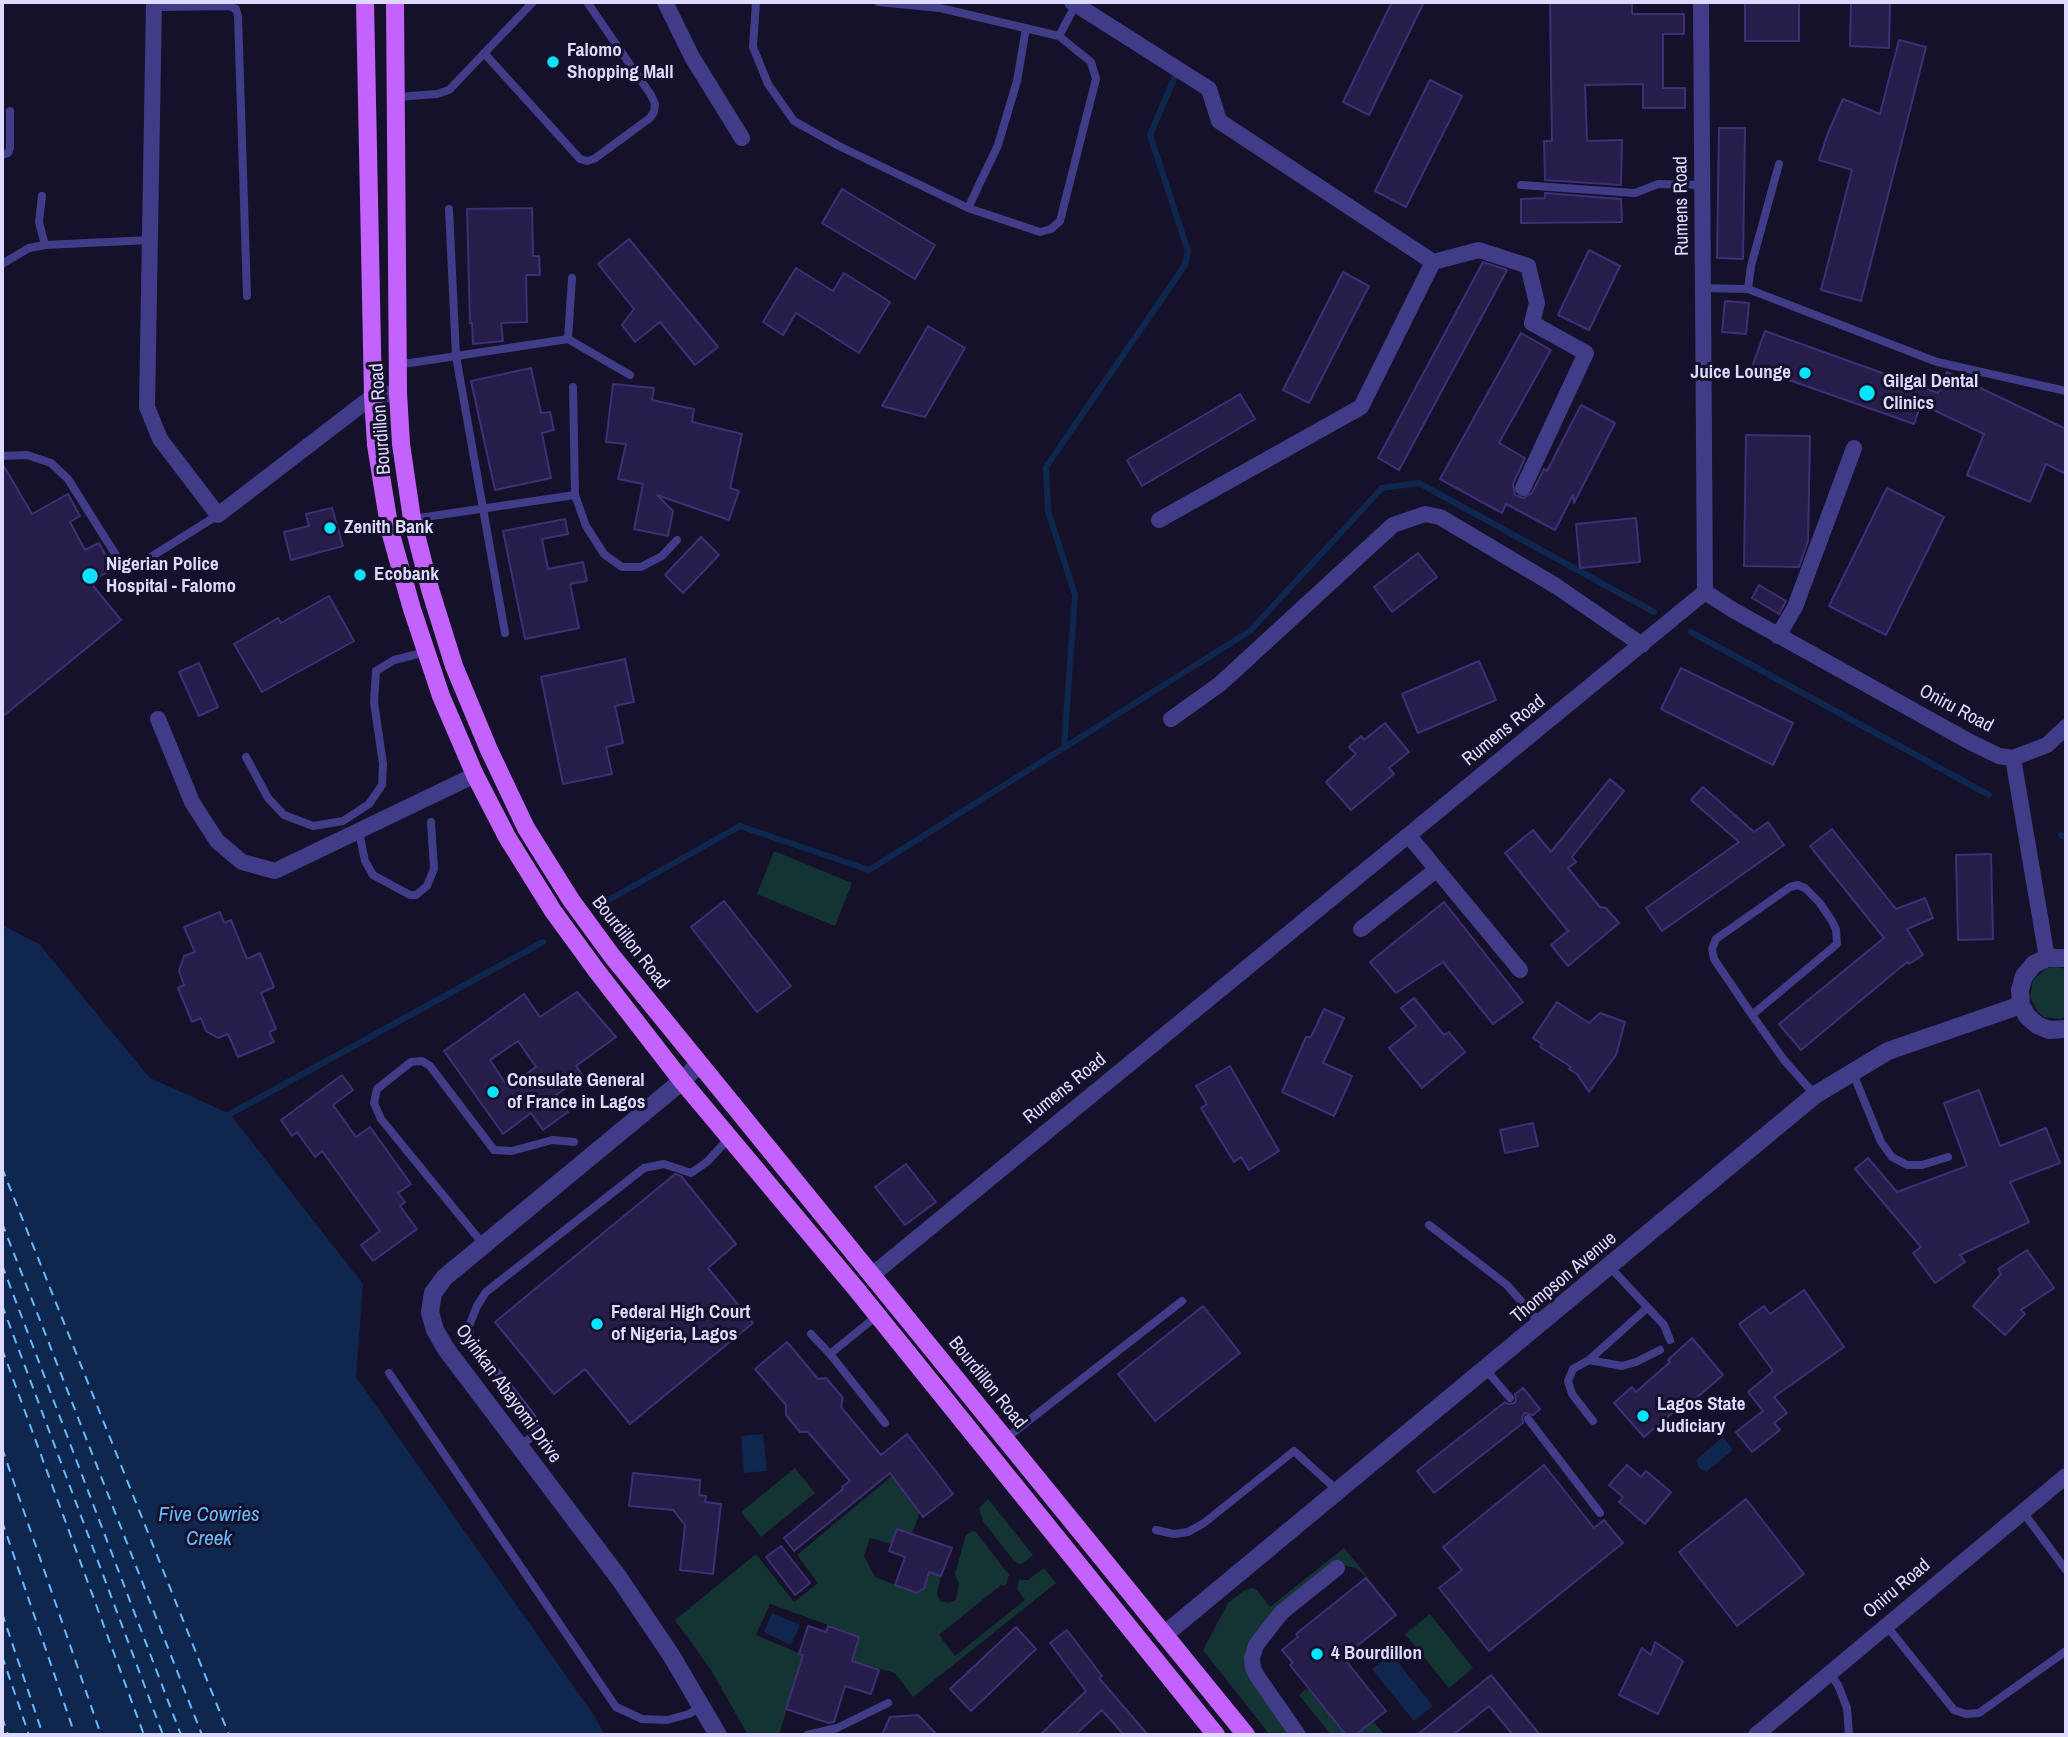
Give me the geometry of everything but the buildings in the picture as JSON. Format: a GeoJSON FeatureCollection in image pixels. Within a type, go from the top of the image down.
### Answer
{"type":"FeatureCollection","features":[{"type":"Feature","properties":{"kind":"main road","name":"Bourdillon Road"},"geometry":{"type":"LineString","coordinates":[[365,2],[376,445],[390,531],[426,652],[441,696],[475,775],[507,837],[553,911],[682,1081],[878,1315],[1216,1735]]}},
{"type":"Feature","properties":{"kind":"main road","name":"Bourdillon Road"},"geometry":{"type":"LineString","coordinates":[[395,2],[397,365],[401,444],[412,519],[454,666],[489,750],[526,828],[571,900],[699,1064],[1247,1735]]}},
{"type":"Feature","properties":{"kind":"street"},"geometry":{"type":"LineString","coordinates":[[665,2],[692,57],[742,138]]}},
{"type":"Feature","properties":{"kind":"street","name":"Rumens Road"},"geometry":{"type":"LineString","coordinates":[[872,1275],[1705,592],[1701,2]]}},
{"type":"Feature","properties":{"kind":"street"},"geometry":{"type":"LineString","coordinates":[[1074,3],[1209,89],[1219,121],[1433,261],[1479,250],[1528,266],[1537,303],[1532,323],[1586,353],[1523,488]]}},
{"type":"Feature","properties":{"kind":"street"},"geometry":{"type":"LineString","coordinates":[[154,5],[147,407],[160,439],[218,515],[373,396],[398,393]]}},
{"type":"Feature","properties":{"kind":"street"},"geometry":{"type":"LineString","coordinates":[[1159,520],[1361,407],[1433,261]]}},
{"type":"Feature","properties":{"kind":"street"},"geometry":{"type":"LineString","coordinates":[[1779,636],[1795,607],[1854,448]]}},
{"type":"Feature","properties":{"kind":"street"},"geometry":{"type":"LineString","coordinates":[[1171,719],[1220,684],[1393,525],[1425,514],[1440,517],[1556,586],[1643,645]]}},
{"type":"Feature","properties":{"kind":"street","name":"Oniru Road"},"geometry":{"type":"LineString","coordinates":[[1705,592],[1970,742],[1999,756],[2013,758]]}},
{"type":"Feature","properties":{"kind":"street"},"geometry":{"type":"LineString","coordinates":[[158,719],[179,774],[218,841],[242,862],[275,871],[475,775]]}},
{"type":"Feature","properties":{"kind":"street"},"geometry":{"type":"LineString","coordinates":[[2047,958],[2013,758],[2047,745],[2066,727]]}},
{"type":"Feature","properties":{"kind":"street"},"geometry":{"type":"LineString","coordinates":[[1409,836],[1520,970]]}},
{"type":"Feature","properties":{"kind":"street"},"geometry":{"type":"LineString","coordinates":[[1361,929],[1436,870]]}},
{"type":"Feature","properties":{"kind":"street"},"geometry":{"type":"LineString","coordinates":[[2066,958],[2047,958],[2034,964],[2024,976],[2020,990],[2021,1005],[2027,1016],[2037,1025],[2049,1030],[2066,1029]]}},
{"type":"Feature","properties":{"kind":"street","name":"Thompson Avenue"},"geometry":{"type":"LineString","coordinates":[[1164,1635],[1815,1096],[1888,1051],[2021,1005]]}},
{"type":"Feature","properties":{"kind":"street","name":"Oyinkan Abayomi Drive"},"geometry":{"type":"LineString","coordinates":[[699,1064],[682,1081],[445,1277],[433,1293],[430,1312],[435,1330],[446,1349],[619,1578],[671,1654],[718,1735]]}},
{"type":"Feature","properties":{"kind":"street","name":"Oniru Road"},"geometry":{"type":"LineString","coordinates":[[1759,1734],[2066,1476]]}},
{"type":"Feature","properties":{"kind":"street"},"geometry":{"type":"LineString","coordinates":[[1298,1735],[1257,1676],[1252,1658],[1256,1645],[1282,1612],[1337,1568]]}},
{"type":"Feature","properties":{"kind":"lane"},"geometry":{"type":"LineString","coordinates":[[397,97],[437,94],[450,90],[533,2]]}},
{"type":"Feature","properties":{"kind":"lane"},"geometry":{"type":"LineString","coordinates":[[484,53],[580,159],[594,159],[650,118],[655,104],[587,2]]}},
{"type":"Feature","properties":{"kind":"lane"},"geometry":{"type":"LineString","coordinates":[[756,2],[753,47],[768,83],[794,121],[839,146],[968,208],[1040,232],[1051,229],[1060,222],[1096,79],[1091,62],[1059,36],[940,8],[878,2]]}},
{"type":"Feature","properties":{"kind":"lane"},"geometry":{"type":"LineString","coordinates":[[1059,36],[1074,3]]}},
{"type":"Feature","properties":{"kind":"lane"},"geometry":{"type":"LineString","coordinates":[[154,5],[229,6],[236,9],[247,296]]}},
{"type":"Feature","properties":{"kind":"lane"},"geometry":{"type":"LineString","coordinates":[[968,208],[998,145],[1017,81],[1026,28]]}},
{"type":"Feature","properties":{"kind":"lane"},"geometry":{"type":"LineString","coordinates":[[2,155],[8,153],[10,148],[10,111]]}},
{"type":"Feature","properties":{"kind":"lane"},"geometry":{"type":"LineString","coordinates":[[1748,289],[1751,266],[1779,164]]}},
{"type":"Feature","properties":{"kind":"lane"},"geometry":{"type":"LineString","coordinates":[[1521,186],[1635,193],[1658,184],[1702,185]]}},
{"type":"Feature","properties":{"kind":"lane"},"geometry":{"type":"LineString","coordinates":[[42,196],[39,222],[45,245]]}},
{"type":"Feature","properties":{"kind":"lane"},"geometry":{"type":"LineString","coordinates":[[449,209],[456,356],[505,633]]}},
{"type":"Feature","properties":{"kind":"lane"},"geometry":{"type":"LineString","coordinates":[[2,264],[29,248],[45,245],[150,240]]}},
{"type":"Feature","properties":{"kind":"lane"},"geometry":{"type":"LineString","coordinates":[[568,339],[572,278]]}},
{"type":"Feature","properties":{"kind":"lane"},"geometry":{"type":"LineString","coordinates":[[1703,288],[1748,289],[1937,362],[2066,391]]}},
{"type":"Feature","properties":{"kind":"lane"},"geometry":{"type":"LineString","coordinates":[[397,365],[568,339],[630,375]]}},
{"type":"Feature","properties":{"kind":"lane"},"geometry":{"type":"LineString","coordinates":[[573,387],[575,495],[586,526],[604,554],[622,567],[641,567],[662,556],[677,540]]}},
{"type":"Feature","properties":{"kind":"lane"},"geometry":{"type":"LineString","coordinates":[[2,456],[27,455],[51,463],[68,479],[124,568],[130,570],[218,515]]}},
{"type":"Feature","properties":{"kind":"lane"},"geometry":{"type":"LineString","coordinates":[[412,519],[575,495]]}},
{"type":"Feature","properties":{"kind":"lane"},"geometry":{"type":"LineString","coordinates":[[246,757],[268,798],[284,815],[313,826],[342,821],[369,804],[382,785],[383,764],[373,702],[376,671],[394,660],[426,652]]}},
{"type":"Feature","properties":{"kind":"lane"},"geometry":{"type":"LineString","coordinates":[[359,832],[365,860],[373,875],[410,895],[416,895],[427,886],[434,869],[431,822]]}},
{"type":"Feature","properties":{"kind":"lane"},"geometry":{"type":"LineString","coordinates":[[1752,1015],[1837,944],[1836,929],[1832,921],[1819,902],[1798,885],[1790,887],[1716,939],[1712,949],[1714,959],[1752,1015],[1815,1096]]}},
{"type":"Feature","properties":{"kind":"lane"},"geometry":{"type":"LineString","coordinates":[[484,1245],[382,1119],[374,1103],[377,1088],[411,1062],[422,1061],[430,1066],[494,1150],[512,1151],[552,1140],[574,1142]]}},
{"type":"Feature","properties":{"kind":"lane"},"geometry":{"type":"LineString","coordinates":[[1852,1072],[1877,1131],[1892,1157],[1907,1165],[1922,1165],[1948,1157]]}},
{"type":"Feature","properties":{"kind":"lane"},"geometry":{"type":"LineString","coordinates":[[520,1447],[534,1435],[536,1426],[470,1337],[469,1326],[486,1292],[644,1168],[664,1164],[691,1173],[707,1162],[730,1137]]}},
{"type":"Feature","properties":{"kind":"lane"},"geometry":{"type":"LineString","coordinates":[[1429,1225],[1507,1285],[1541,1324]]}},
{"type":"Feature","properties":{"kind":"lane"},"geometry":{"type":"LineString","coordinates":[[1610,1267],[1664,1325],[1670,1340]]}},
{"type":"Feature","properties":{"kind":"lane"},"geometry":{"type":"LineString","coordinates":[[1005,1438],[1182,1301]]}},
{"type":"Feature","properties":{"kind":"lane"},"geometry":{"type":"LineString","coordinates":[[1593,1421],[1572,1395],[1568,1381],[1573,1369],[1589,1360],[1647,1308]]}},
{"type":"Feature","properties":{"kind":"lane"},"geometry":{"type":"LineString","coordinates":[[830,1354],[878,1315]]}},
{"type":"Feature","properties":{"kind":"lane"},"geometry":{"type":"LineString","coordinates":[[811,1334],[885,1423]]}},
{"type":"Feature","properties":{"kind":"lane"},"geometry":{"type":"LineString","coordinates":[[1589,1360],[1622,1366],[1660,1350]]}},
{"type":"Feature","properties":{"kind":"lane"},"geometry":{"type":"LineString","coordinates":[[1486,1370],[1510,1398]]}},
{"type":"Feature","properties":{"kind":"lane"},"geometry":{"type":"LineString","coordinates":[[389,1373],[616,1707],[642,1719],[667,1720],[689,1714],[701,1707]]}},
{"type":"Feature","properties":{"kind":"lane"},"geometry":{"type":"LineString","coordinates":[[1528,1419],[1600,1513]]}},
{"type":"Feature","properties":{"kind":"lane"},"geometry":{"type":"LineString","coordinates":[[1156,1531],[1174,1534],[1188,1532],[1204,1523],[1294,1451],[1338,1491]]}},
{"type":"Feature","properties":{"kind":"lane"},"geometry":{"type":"LineString","coordinates":[[2023,1512],[2066,1570]]}},
{"type":"Feature","properties":{"kind":"lane"},"geometry":{"type":"LineString","coordinates":[[1886,1625],[1954,1710],[1966,1714],[1979,1713],[2066,1651]]}},
{"type":"Feature","properties":{"kind":"lane"},"geometry":{"type":"LineString","coordinates":[[1829,1673],[1838,1685],[1847,1708],[1849,1735]]}},
{"type":"Feature","properties":{"kind":"lane"},"geometry":{"type":"LineString","coordinates":[[807,1735],[837,1728],[888,1703]]}},
{"type":"Feature","properties":{"kind":"green space"},"geometry":{"type":"Polygon","coordinates":[[[774,851],[852,883],[835,926],[757,894],[774,851]]]}},
{"type":"Feature","properties":{"kind":"green space"},"geometry":{"type":"Polygon","coordinates":[[[2047,968],[2066,969],[2066,1017],[2061,1019],[2044,1017],[2030,997],[2033,980],[2047,968]]]}},
{"type":"Feature","properties":{"kind":"green space"},"geometry":{"type":"Polygon","coordinates":[[[795,1468],[815,1493],[761,1537],[741,1512],[795,1468]]]}},
{"type":"Feature","properties":{"kind":"green space"},"geometry":{"type":"Polygon","coordinates":[[[892,1476],[920,1512],[912,1534],[897,1529],[891,1544],[870,1538],[864,1556],[875,1577],[917,1593],[924,1588],[929,1572],[941,1576],[937,1594],[940,1601],[949,1603],[956,1600],[959,1584],[955,1574],[966,1535],[972,1531],[976,1532],[1009,1575],[1006,1585],[1001,1585],[939,1635],[955,1656],[1025,1600],[1017,1589],[1019,1580],[1028,1580],[1044,1568],[1056,1583],[913,1697],[895,1673],[852,1661],[859,1636],[770,1604],[756,1635],[803,1655],[779,1735],[748,1735],[711,1670],[675,1620],[756,1554],[794,1602],[818,1583],[797,1555],[892,1476]]]}},
{"type":"Feature","properties":{"kind":"green space"},"geometry":{"type":"Polygon","coordinates":[[[988,1499],[1033,1555],[1025,1562],[1020,1564],[1014,1561],[983,1521],[979,1508],[988,1499]]]}},
{"type":"Feature","properties":{"kind":"green space"},"geometry":{"type":"Polygon","coordinates":[[[1344,1548],[1371,1581],[1356,1568],[1340,1565],[1248,1653],[1291,1735],[1270,1735],[1203,1650],[1228,1603],[1243,1591],[1252,1588],[1257,1590],[1270,1607],[1344,1548]]]}},
{"type":"Feature","properties":{"kind":"green space"},"geometry":{"type":"Polygon","coordinates":[[[1430,1614],[1473,1668],[1449,1688],[1405,1634],[1430,1614]]]}},
{"type":"Feature","properties":{"kind":"green space"},"geometry":{"type":"Polygon","coordinates":[[[1306,1689],[1370,1718],[1384,1734],[1390,1735],[1331,1735],[1299,1695],[1306,1689]]]}},
{"type":"Feature","properties":{"kind":"water","name":"Five Cowries Creek"},"geometry":{"type":"Polygon","coordinates":[[[2,925],[39,944],[150,1078],[230,1114],[363,1284],[356,1377],[593,1714],[605,1735],[2,1735],[2,925]]]}},
{"type":"Feature","properties":{"kind":"water"},"geometry":{"type":"Polygon","coordinates":[[[763,1434],[767,1471],[744,1473],[741,1436],[763,1434]]]}},
{"type":"Feature","properties":{"kind":"water"},"geometry":{"type":"Polygon","coordinates":[[[1723,1437],[1733,1450],[1706,1472],[1699,1468],[1696,1460],[1723,1437]]]}},
{"type":"Feature","properties":{"kind":"water"},"geometry":{"type":"Polygon","coordinates":[[[772,1613],[800,1625],[791,1645],[764,1632],[772,1613]]]}},
{"type":"Feature","properties":{"kind":"water"},"geometry":{"type":"Polygon","coordinates":[[[1391,1654],[1433,1706],[1414,1721],[1372,1669],[1391,1654]]]}},
{"type":"Feature","properties":{"kind":"waterway"},"geometry":{"type":"LineString","coordinates":[[1064,747],[1075,595],[1048,511],[1046,467],[1185,265],[1188,251],[1150,135],[1177,72]]}},
{"type":"Feature","properties":{"kind":"waterway"},"geometry":{"type":"LineString","coordinates":[[603,903],[740,826],[869,870],[1250,631],[1382,488],[1419,483],[1654,612]]}},
{"type":"Feature","properties":{"kind":"waterway"},"geometry":{"type":"LineString","coordinates":[[1691,632],[1989,795]]}},
{"type":"Feature","properties":{"kind":"waterway"},"geometry":{"type":"LineString","coordinates":[[2061,835],[2066,838]]}},
{"type":"Feature","properties":{"kind":"waterway"},"geometry":{"type":"LineString","coordinates":[[230,1114],[543,942]]}},
{"type":"Feature","properties":{"kind":"ferry route"},"geometry":{"type":"LineString","coordinates":[[2,1168],[229,1735]]}},
{"type":"Feature","properties":{"kind":"ferry route"},"geometry":{"type":"LineString","coordinates":[[2,1223],[202,1735]]}},
{"type":"Feature","properties":{"kind":"ferry route"},"geometry":{"type":"LineString","coordinates":[[2,1265],[181,1735]]}},
{"type":"Feature","properties":{"kind":"ferry route"},"geometry":{"type":"LineString","coordinates":[[2,1305],[163,1735]]}},
{"type":"Feature","properties":{"kind":"ferry route"},"geometry":{"type":"LineString","coordinates":[[2,1349],[144,1735]]}},
{"type":"Feature","properties":{"kind":"ferry route"},"geometry":{"type":"LineString","coordinates":[[2,1448],[101,1735]]}},
{"type":"Feature","properties":{"kind":"ferry route"},"geometry":{"type":"LineString","coordinates":[[2,1521],[75,1735]]}},
{"type":"Feature","properties":{"kind":"ferry route"},"geometry":{"type":"LineString","coordinates":[[2,1613],[43,1735]]}},
{"type":"Feature","properties":{"kind":"ferry route"},"geometry":{"type":"LineString","coordinates":[[2,1656],[29,1735]]}},
{"type":"Feature","properties":{"kind":"ferry route"},"geometry":{"type":"LineString","coordinates":[[2,1717],[8,1735]]}},
{"type":"Feature","properties":{"kind":"place","name":"Falomo Shopping Mall"},"geometry":{"type":"Point","coordinates":[553,62]}},
{"type":"Feature","properties":{"kind":"place","name":"Juice Lounge"},"geometry":{"type":"Point","coordinates":[1805,373]}},
{"type":"Feature","properties":{"kind":"place","name":"Gilgal Dental Clinics"},"geometry":{"type":"Point","coordinates":[1867,393]}},
{"type":"Feature","properties":{"kind":"place","name":"Zenith Bank"},"geometry":{"type":"Point","coordinates":[330,528]}},
{"type":"Feature","properties":{"kind":"place","name":"Ecobank"},"geometry":{"type":"Point","coordinates":[360,575]}},
{"type":"Feature","properties":{"kind":"place","name":"Nigerian Police Hospital - Falomo"},"geometry":{"type":"Point","coordinates":[90,576]}},
{"type":"Feature","properties":{"kind":"place","name":"Consulate General of France in Lagos"},"geometry":{"type":"Point","coordinates":[493,1092]}},
{"type":"Feature","properties":{"kind":"place","name":"Federal High Court of Nigeria, Lagos"},"geometry":{"type":"Point","coordinates":[597,1324]}},
{"type":"Feature","properties":{"kind":"place","name":"Lagos State Judiciary"},"geometry":{"type":"Point","coordinates":[1643,1416]}},
{"type":"Feature","properties":{"kind":"place","name":"4 Bourdillon"},"geometry":{"type":"Point","coordinates":[1317,1654]}}]}
